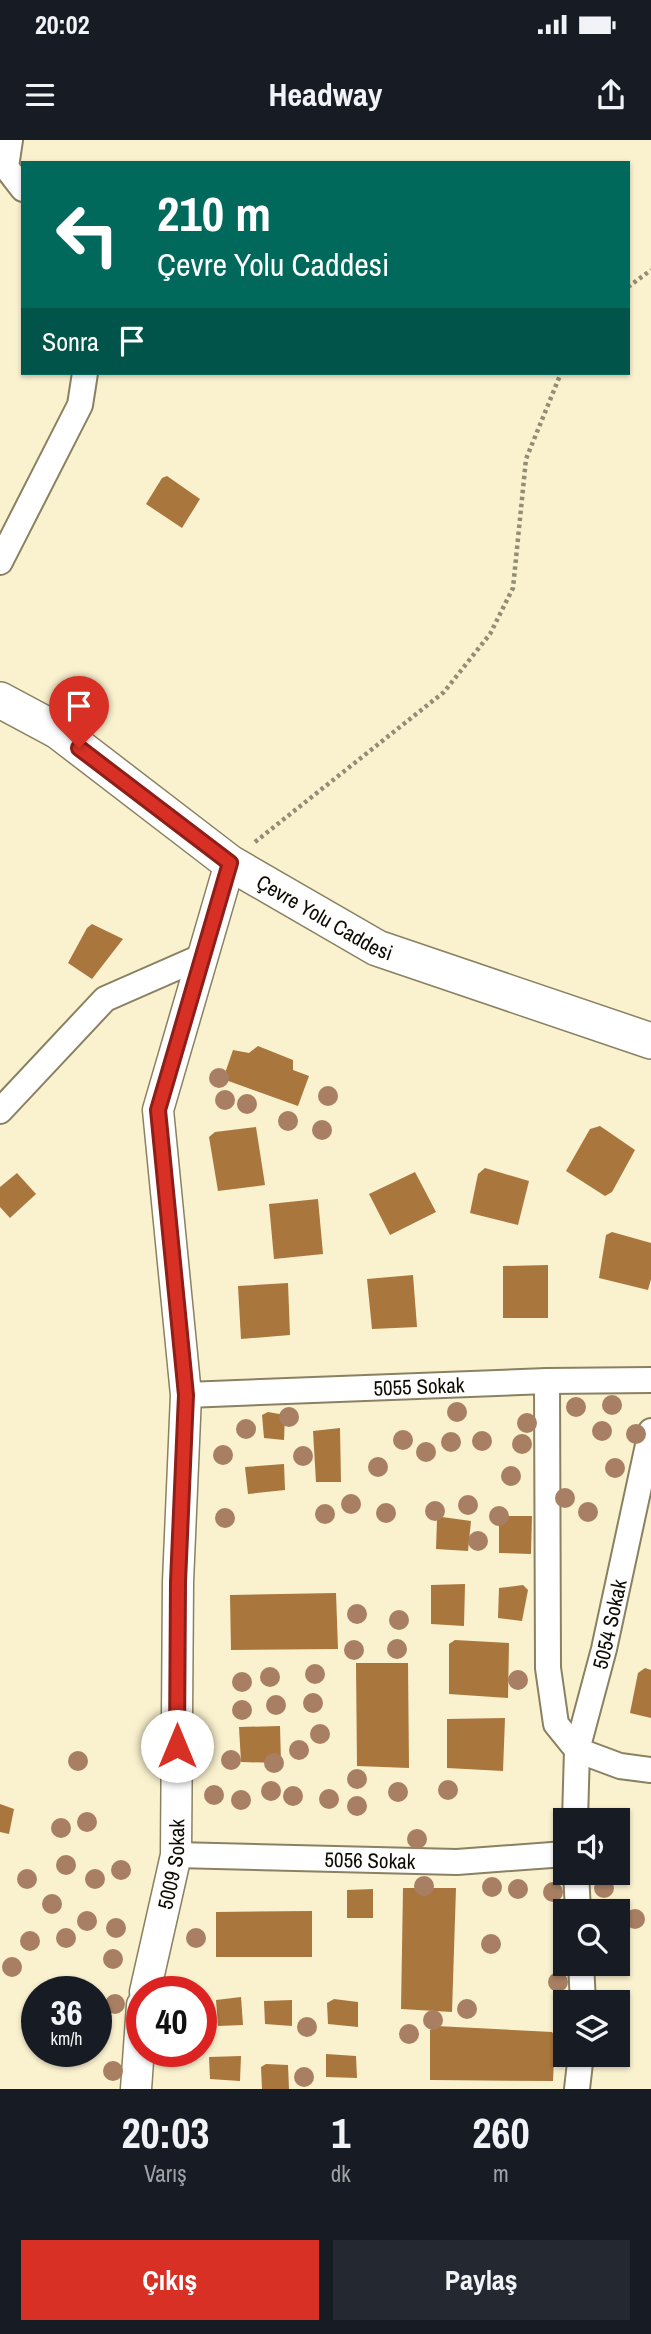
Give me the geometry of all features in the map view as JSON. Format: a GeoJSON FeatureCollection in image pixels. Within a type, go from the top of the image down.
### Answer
{"type":"FeatureCollection","features":[{"type":"Feature","properties":{"kind":"main road","name":"Çevre Yolu Caddesi"},"geometry":{"type":"LineString","coordinates":[[0,700],[58,731],[230,863],[377,948],[651,1041]]}},
{"type":"Feature","properties":{"kind":"street"},"geometry":{"type":"LineString","coordinates":[[10,140],[3,167],[21,187]]}},
{"type":"Feature","properties":{"kind":"street"},"geometry":{"type":"LineString","coordinates":[[0,562],[80,405],[85,375]]}},
{"type":"Feature","properties":{"kind":"street","name":"5009 Sokak"},"geometry":{"type":"LineString","coordinates":[[149,1976],[176,1855],[178,1582],[186,1395],[158,1110],[230,863]]}},
{"type":"Feature","properties":{"kind":"street"},"geometry":{"type":"LineString","coordinates":[[0,1111],[104,999],[203,956]]}},
{"type":"Feature","properties":{"kind":"street","name":"5055 Sokak"},"geometry":{"type":"LineString","coordinates":[[186,1395],[547,1381],[651,1380]]}},
{"type":"Feature","properties":{"kind":"street"},"geometry":{"type":"LineString","coordinates":[[547,1381],[548,1668],[556,1724],[577,1750],[620,1766],[651,1770]]}},
{"type":"Feature","properties":{"kind":"street","name":"5054 Sokak"},"geometry":{"type":"LineString","coordinates":[[575,1808],[577,1750],[604,1650],[651,1431]]}},
{"type":"Feature","properties":{"kind":"street","name":"5056 Sokak"},"geometry":{"type":"LineString","coordinates":[[176,1855],[457,1862],[553,1855]]}},
{"type":"Feature","properties":{"kind":"street"},"geometry":{"type":"LineString","coordinates":[[136,2089],[138,2067]]}},
{"type":"Feature","properties":{"kind":"street"},"geometry":{"type":"LineString","coordinates":[[577,2089],[580,2067]]}},
{"type":"Feature","properties":{"kind":"path"},"geometry":{"type":"LineString","coordinates":[[630,286],[651,270]]}},
{"type":"Feature","properties":{"kind":"path"},"geometry":{"type":"LineString","coordinates":[[230,863],[444,692],[490,634],[513,588],[526,459],[560,375]]}},
{"type":"Feature","properties":{"kind":"building"},"geometry":{"type":"Polygon","coordinates":[[[167,476],[200,499],[182,528],[146,504],[162,478],[167,476]]]}},
{"type":"Feature","properties":{"kind":"building"},"geometry":{"type":"Polygon","coordinates":[[[92,924],[123,939],[92,979],[68,963],[87,928],[92,924]]]}},
{"type":"Feature","properties":{"kind":"building"},"geometry":{"type":"Polygon","coordinates":[[[258,1046],[293,1060],[293,1070],[309,1076],[298,1106],[223,1079],[233,1050],[249,1053],[258,1046]]]}},
{"type":"Feature","properties":{"kind":"building"},"geometry":{"type":"Polygon","coordinates":[[[600,1126],[635,1150],[612,1192],[605,1196],[566,1171],[590,1129],[600,1126]]]}},
{"type":"Feature","properties":{"kind":"building"},"geometry":{"type":"Polygon","coordinates":[[[256,1127],[265,1185],[218,1191],[209,1137],[215,1132],[256,1127]]]}},
{"type":"Feature","properties":{"kind":"building"},"geometry":{"type":"Polygon","coordinates":[[[485,1168],[529,1181],[518,1225],[470,1213],[478,1174],[485,1168]]]}},
{"type":"Feature","properties":{"kind":"building"},"geometry":{"type":"Polygon","coordinates":[[[415,1172],[436,1212],[390,1235],[369,1194],[415,1172]]]}},
{"type":"Feature","properties":{"kind":"building"},"geometry":{"type":"Polygon","coordinates":[[[17,1173],[36,1194],[10,1218],[0,1207],[0,1187],[17,1173]]]}},
{"type":"Feature","properties":{"kind":"building"},"geometry":{"type":"Polygon","coordinates":[[[318,1199],[323,1254],[274,1259],[269,1204],[318,1199]]]}},
{"type":"Feature","properties":{"kind":"building"},"geometry":{"type":"Polygon","coordinates":[[[612,1232],[651,1243],[651,1279],[648,1290],[599,1278],[606,1235],[612,1232]]]}},
{"type":"Feature","properties":{"kind":"building"},"geometry":{"type":"Polygon","coordinates":[[[548,1265],[548,1318],[503,1318],[503,1266],[548,1265]]]}},
{"type":"Feature","properties":{"kind":"building"},"geometry":{"type":"Polygon","coordinates":[[[413,1275],[417,1327],[372,1329],[367,1279],[413,1275]]]}},
{"type":"Feature","properties":{"kind":"building"},"geometry":{"type":"Polygon","coordinates":[[[288,1283],[290,1335],[241,1339],[238,1286],[288,1283]]]}},
{"type":"Feature","properties":{"kind":"building"},"geometry":{"type":"Polygon","coordinates":[[[268,1412],[285,1415],[284,1440],[264,1438],[262,1415],[268,1412]]]}},
{"type":"Feature","properties":{"kind":"building"},"geometry":{"type":"Polygon","coordinates":[[[340,1428],[341,1482],[316,1482],[313,1431],[340,1428]]]}},
{"type":"Feature","properties":{"kind":"building"},"geometry":{"type":"Polygon","coordinates":[[[284,1464],[285,1490],[248,1494],[245,1467],[284,1464]]]}},
{"type":"Feature","properties":{"kind":"building"},"geometry":{"type":"Polygon","coordinates":[[[499,1516],[532,1516],[531,1554],[499,1553],[499,1516]]]}},
{"type":"Feature","properties":{"kind":"building"},"geometry":{"type":"Polygon","coordinates":[[[442,1517],[471,1521],[468,1551],[436,1549],[437,1520],[442,1517]]]}},
{"type":"Feature","properties":{"kind":"building"},"geometry":{"type":"Polygon","coordinates":[[[465,1584],[464,1626],[431,1624],[431,1585],[465,1584]]]}},
{"type":"Feature","properties":{"kind":"building"},"geometry":{"type":"Polygon","coordinates":[[[523,1585],[528,1590],[522,1621],[498,1618],[499,1588],[523,1585]]]}},
{"type":"Feature","properties":{"kind":"building"},"geometry":{"type":"Polygon","coordinates":[[[336,1593],[338,1649],[231,1650],[230,1595],[336,1593]]]}},
{"type":"Feature","properties":{"kind":"building"},"geometry":{"type":"Polygon","coordinates":[[[455,1640],[509,1643],[508,1698],[449,1694],[449,1644],[455,1640]]]}},
{"type":"Feature","properties":{"kind":"building"},"geometry":{"type":"Polygon","coordinates":[[[356,1663],[408,1663],[409,1768],[357,1766],[356,1663]]]}},
{"type":"Feature","properties":{"kind":"building"},"geometry":{"type":"Polygon","coordinates":[[[645,1668],[651,1670],[651,1718],[630,1713],[638,1673],[645,1668]]]}},
{"type":"Feature","properties":{"kind":"building"},"geometry":{"type":"Polygon","coordinates":[[[505,1718],[503,1771],[447,1768],[447,1719],[505,1718]]]}},
{"type":"Feature","properties":{"kind":"building"},"geometry":{"type":"Polygon","coordinates":[[[280,1726],[281,1763],[241,1762],[239,1727],[280,1726]]]}},
{"type":"Feature","properties":{"kind":"building"},"geometry":{"type":"Polygon","coordinates":[[[0,1804],[14,1809],[9,1834],[0,1832],[0,1804]]]}},
{"type":"Feature","properties":{"kind":"building"},"geometry":{"type":"Polygon","coordinates":[[[403,1888],[456,1888],[452,2012],[401,2009],[403,1888]]]}},
{"type":"Feature","properties":{"kind":"building"},"geometry":{"type":"Polygon","coordinates":[[[373,1889],[373,1918],[347,1918],[347,1890],[373,1889]]]}},
{"type":"Feature","properties":{"kind":"building"},"geometry":{"type":"Polygon","coordinates":[[[312,1911],[312,1957],[216,1957],[216,1912],[312,1911]]]}},
{"type":"Feature","properties":{"kind":"building"},"geometry":{"type":"Polygon","coordinates":[[[241,1997],[243,2025],[218,2026],[217,2000],[241,1997]]]}},
{"type":"Feature","properties":{"kind":"building"},"geometry":{"type":"Polygon","coordinates":[[[334,1999],[358,2002],[358,2027],[328,2024],[327,2003],[334,1999]]]}},
{"type":"Feature","properties":{"kind":"building"},"geometry":{"type":"Polygon","coordinates":[[[292,2000],[292,2026],[265,2024],[264,2001],[292,2000]]]}},
{"type":"Feature","properties":{"kind":"building"},"geometry":{"type":"Polygon","coordinates":[[[436,2026],[552,2032],[553,2081],[430,2080],[430,2030],[436,2026]]]}},
{"type":"Feature","properties":{"kind":"building"},"geometry":{"type":"Polygon","coordinates":[[[326,2054],[356,2056],[357,2078],[326,2077],[326,2054]]]}},
{"type":"Feature","properties":{"kind":"building"},"geometry":{"type":"Polygon","coordinates":[[[241,2056],[240,2081],[210,2079],[209,2067],[217,2067],[217,2057],[241,2056]]]}},
{"type":"Feature","properties":{"kind":"building"},"geometry":{"type":"Polygon","coordinates":[[[266,2064],[288,2065],[289,2089],[262,2089],[261,2067],[266,2064]]]}},
{"type":"Feature","properties":{"kind":"route"},"geometry":{"type":"LineString","coordinates":[[79,748],[230,863],[158,1110],[186,1395],[178,1582],[177,1746]]}}]}
